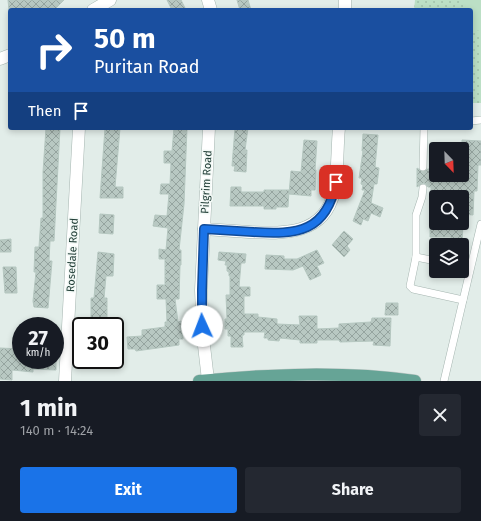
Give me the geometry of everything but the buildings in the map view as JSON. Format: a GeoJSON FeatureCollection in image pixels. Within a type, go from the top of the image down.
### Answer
{"type":"FeatureCollection","features":[{"type":"Feature","properties":{"kind":"main road"},"geometry":{"type":"LineString","coordinates":[[204,381],[288,374],[415,381]]}},
{"type":"Feature","properties":{"kind":"street"},"geometry":{"type":"LineString","coordinates":[[96,8],[110,0]]}},
{"type":"Feature","properties":{"kind":"street","name":"Rosedale Road"},"geometry":{"type":"LineString","coordinates":[[64,381],[79,130]]}},
{"type":"Feature","properties":{"kind":"street","name":"Pilgrim Road"},"geometry":{"type":"LineString","coordinates":[[204,381],[202,315],[204,229],[210,130]]}},
{"type":"Feature","properties":{"kind":"street"},"geometry":{"type":"LineString","coordinates":[[204,229],[285,233],[307,227],[317,221],[325,212],[334,193],[339,130]]}},
{"type":"Feature","properties":{"kind":"lane"},"geometry":{"type":"LineString","coordinates":[[423,167],[424,130]]}},
{"type":"Feature","properties":{"kind":"lane"},"geometry":{"type":"LineString","coordinates":[[423,188],[422,197],[416,215],[416,257],[410,283],[411,288],[463,300]]}},
{"type":"Feature","properties":{"kind":"lane"},"geometry":{"type":"LineString","coordinates":[[444,381],[481,224]]}},
{"type":"Feature","properties":{"kind":"lane"},"geometry":{"type":"LineString","coordinates":[[416,257],[429,260]]}},
{"type":"Feature","properties":{"kind":"green space"},"geometry":{"type":"Polygon","coordinates":[[[415,0],[481,0],[481,103],[473,103],[473,8],[414,8],[415,0]]]}},
{"type":"Feature","properties":{"kind":"green space"},"geometry":{"type":"Polygon","coordinates":[[[464,0],[481,0],[481,31],[473,30],[473,8],[463,8],[464,0]]]}},
{"type":"Feature","properties":{"kind":"route"},"geometry":{"type":"LineString","coordinates":[[202,326],[202,261],[204,229],[273,233],[296,231],[317,221],[325,212],[334,193],[336,182]]}}]}
